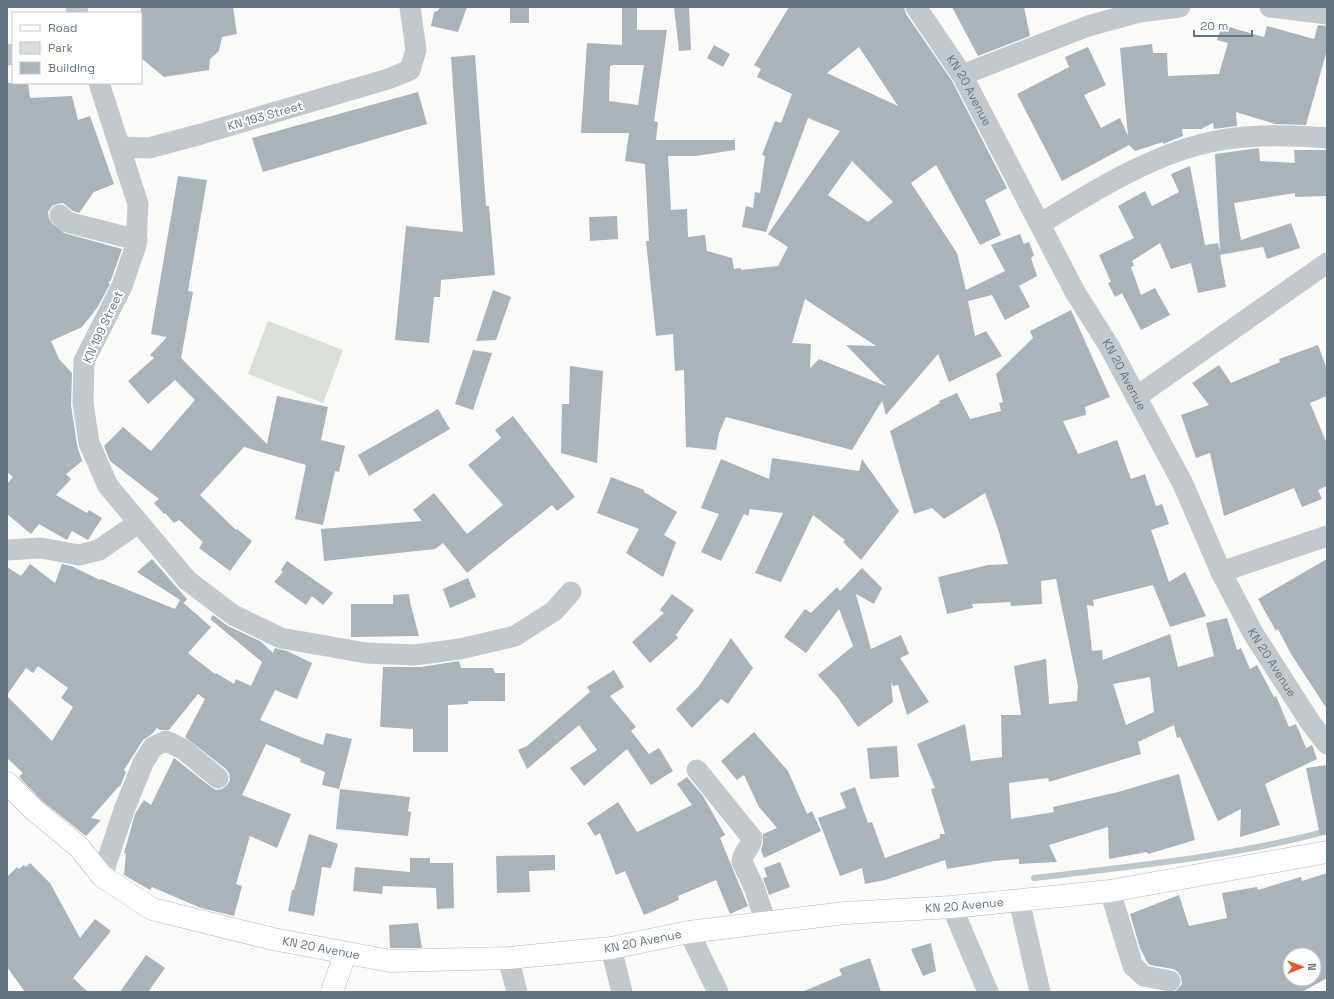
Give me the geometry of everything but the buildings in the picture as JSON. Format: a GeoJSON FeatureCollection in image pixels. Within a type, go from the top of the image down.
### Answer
{"type":"FeatureCollection","features":[{"type":"Feature","properties":{"kind":"main road","name":"KN 20 Avenue"},"geometry":{"type":"LineString","coordinates":[[7,783],[34,810],[78,846],[102,876],[152,909],[273,939],[345,954],[390,961],[508,958],[611,948],[689,932],[845,913],[952,907],[1110,891],[1327,852]]}},
{"type":"Feature","properties":{"kind":"main road"},"geometry":{"type":"LineString","coordinates":[[332,992],[345,954]]}},
{"type":"Feature","properties":{"kind":"street","name":"KN 193 Street"},"geometry":{"type":"LineString","coordinates":[[121,147],[149,148],[202,134],[380,82],[410,70],[416,50],[410,7]]}},
{"type":"Feature","properties":{"kind":"street","name":"KN 20 Avenue"},"geometry":{"type":"LineString","coordinates":[[916,7],[962,75],[1075,292],[1109,346],[1183,484],[1221,572],[1253,633],[1310,722],[1327,744]]}},
{"type":"Feature","properties":{"kind":"street"},"geometry":{"type":"LineString","coordinates":[[962,75],[1088,26],[1139,12],[1180,7]]}},
{"type":"Feature","properties":{"kind":"street"},"geometry":{"type":"LineString","coordinates":[[1270,7],[1327,14]]}},
{"type":"Feature","properties":{"kind":"street"},"geometry":{"type":"LineString","coordinates":[[97,84],[121,147]]}},
{"type":"Feature","properties":{"kind":"street"},"geometry":{"type":"LineString","coordinates":[[1040,224],[1104,185],[1181,150],[1220,140],[1280,134],[1327,138]]}},
{"type":"Feature","properties":{"kind":"street","name":"KN 199 Street"},"geometry":{"type":"LineString","coordinates":[[121,147],[138,204],[137,240],[122,286],[84,361],[83,403],[89,443],[108,486],[187,580],[233,615],[282,638],[366,653],[414,655],[460,649],[515,636],[554,611],[571,592]]}},
{"type":"Feature","properties":{"kind":"street"},"geometry":{"type":"LineString","coordinates":[[60,215],[67,222],[137,240]]}},
{"type":"Feature","properties":{"kind":"street"},"geometry":{"type":"LineString","coordinates":[[1136,397],[1327,263]]}},
{"type":"Feature","properties":{"kind":"street"},"geometry":{"type":"LineString","coordinates":[[9,548],[41,548],[80,555],[99,550],[138,523]]}},
{"type":"Feature","properties":{"kind":"street"},"geometry":{"type":"LineString","coordinates":[[1221,572],[1327,536]]}},
{"type":"Feature","properties":{"kind":"street"},"geometry":{"type":"LineString","coordinates":[[102,876],[124,810],[143,763],[153,747],[166,741],[183,749],[218,778]]}},
{"type":"Feature","properties":{"kind":"street"},"geometry":{"type":"LineString","coordinates":[[697,770],[752,838],[752,842],[742,858],[742,862],[754,887],[766,923]]}},
{"type":"Feature","properties":{"kind":"street"},"geometry":{"type":"LineString","coordinates":[[1110,891],[1133,966],[1144,976],[1170,981]]}},
{"type":"Feature","properties":{"kind":"street"},"geometry":{"type":"LineString","coordinates":[[1019,900],[1040,992]]}},
{"type":"Feature","properties":{"kind":"street"},"geometry":{"type":"LineString","coordinates":[[952,907],[988,992]]}},
{"type":"Feature","properties":{"kind":"street"},"geometry":{"type":"LineString","coordinates":[[689,932],[718,992]]}},
{"type":"Feature","properties":{"kind":"street"},"geometry":{"type":"LineString","coordinates":[[611,948],[622,992]]}},
{"type":"Feature","properties":{"kind":"street"},"geometry":{"type":"LineString","coordinates":[[508,958],[517,992]]}},
{"type":"Feature","properties":{"kind":"green space"},"geometry":{"type":"Polygon","coordinates":[[[268,321],[343,350],[323,403],[248,374],[268,321]]]}},
{"type":"Feature","properties":{"kind":"waterway"},"geometry":{"type":"LineString","coordinates":[[1034,878],[1181,860],[1254,848],[1327,831]]}}]}
